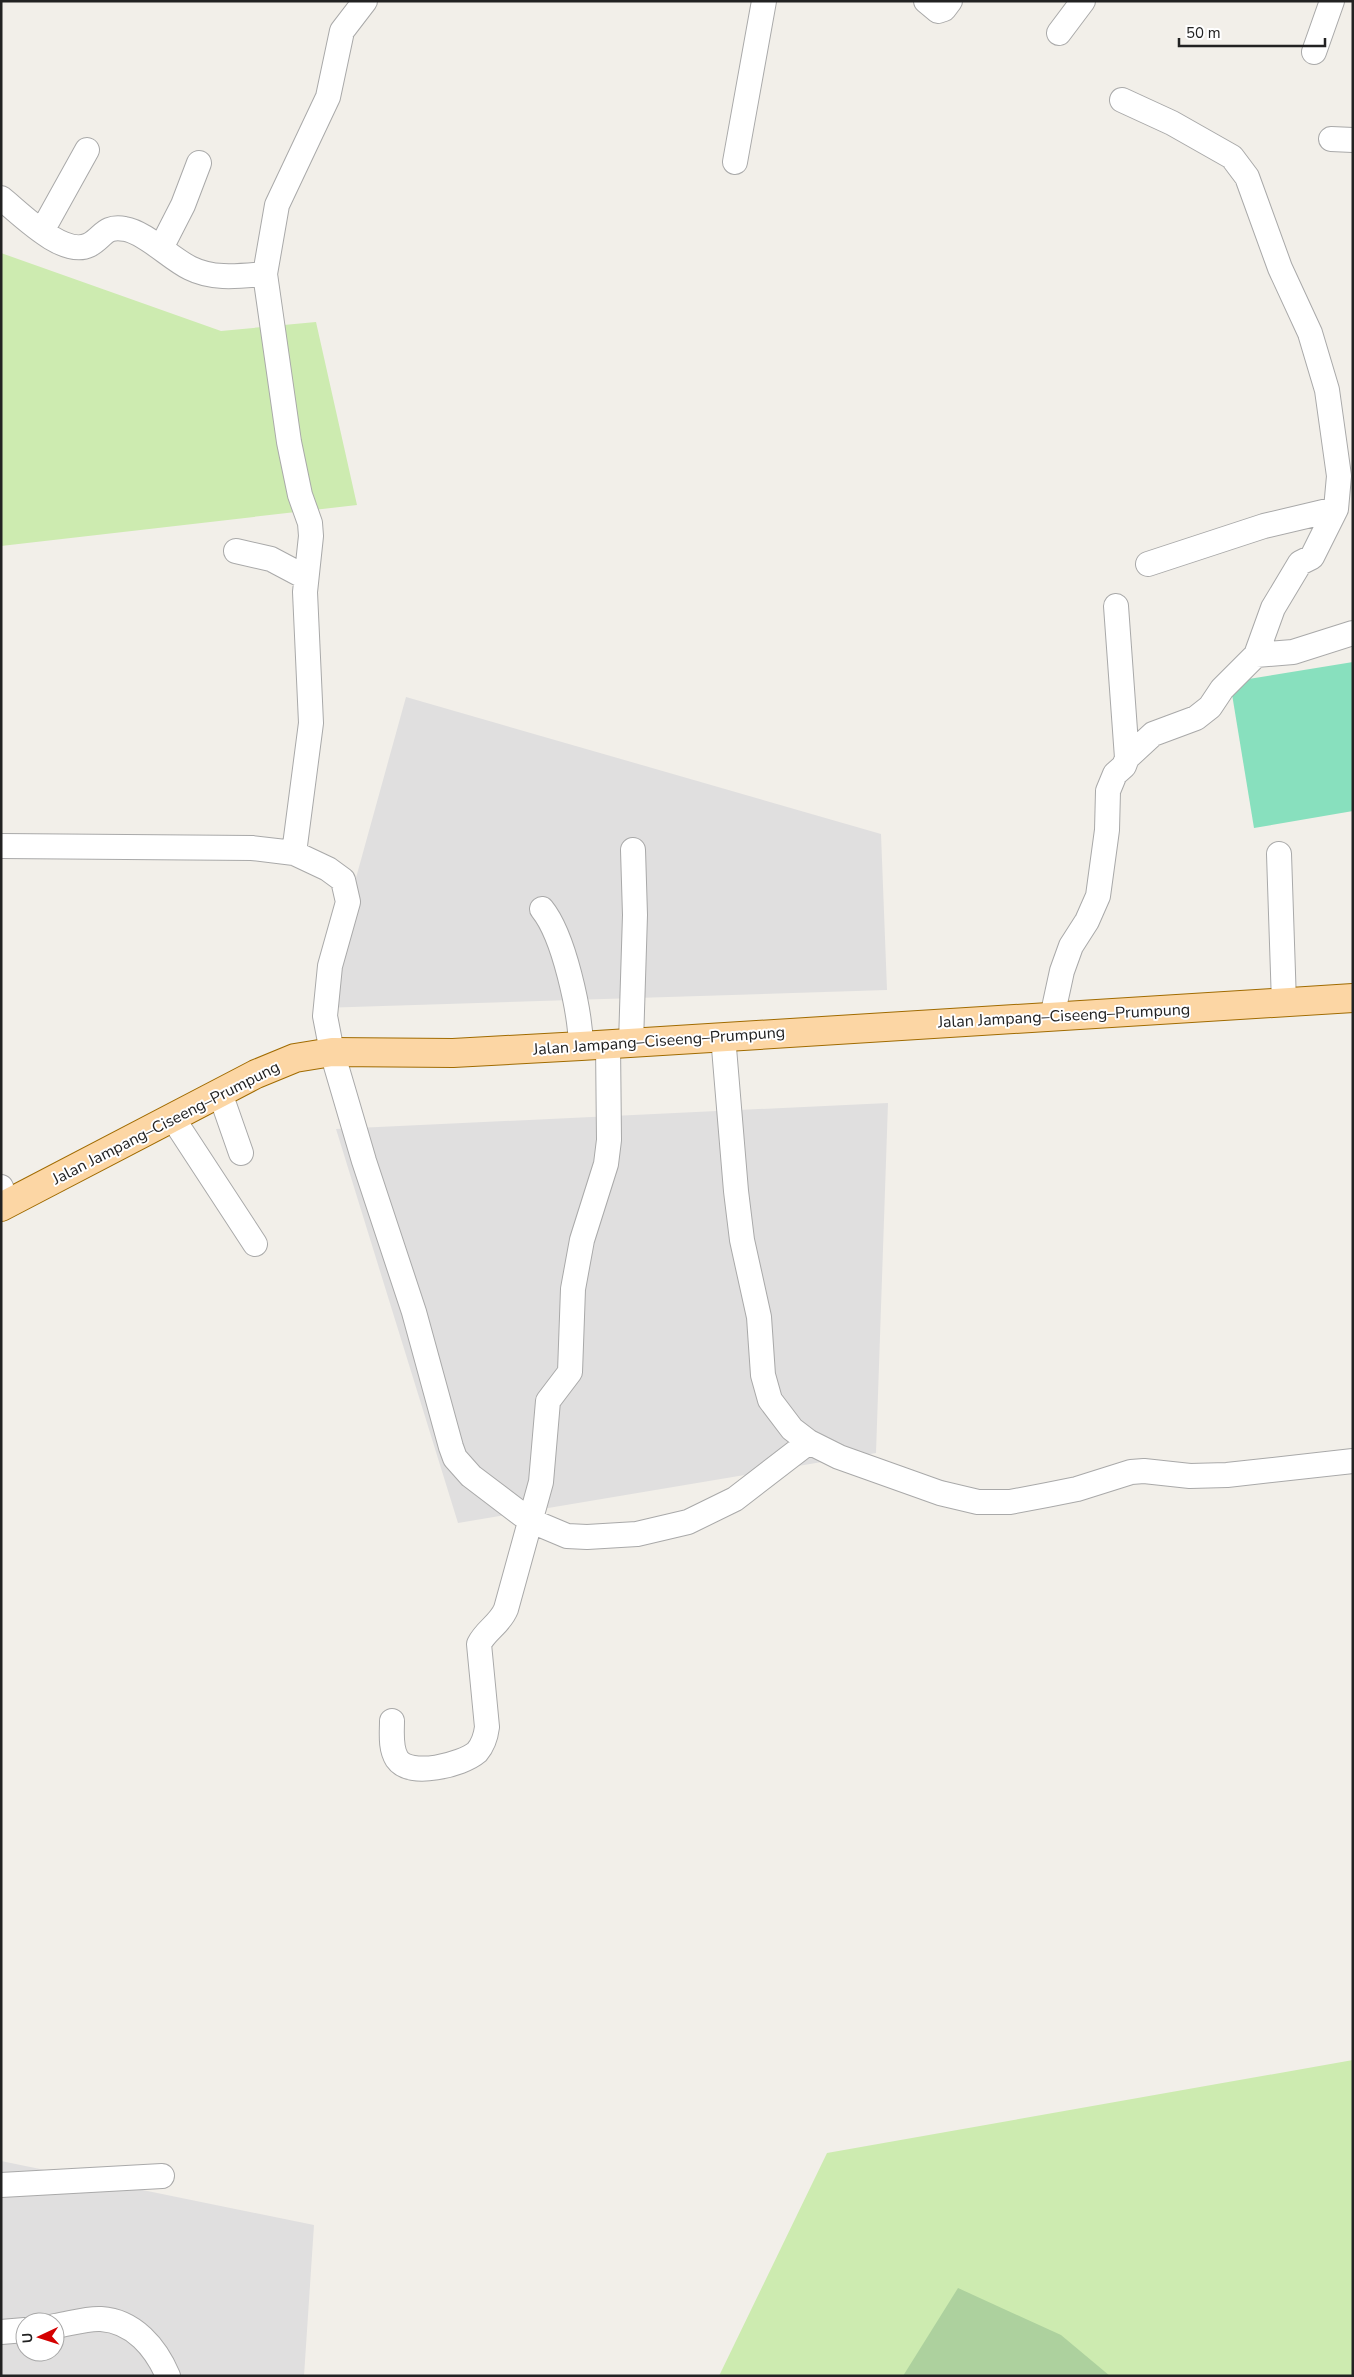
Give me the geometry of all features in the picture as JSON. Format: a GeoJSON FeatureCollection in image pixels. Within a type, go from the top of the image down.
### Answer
{"type":"FeatureCollection","features":[{"type":"Feature","properties":{"kind":"main road","name":"Jalan Jampang–Ciseeng–Prumpung"},"geometry":{"type":"LineString","coordinates":[[3,1200],[220,1094],[256,1074],[295,1058],[332,1052],[453,1053],[1353,998]]}},
{"type":"Feature","properties":{"kind":"street"},"geometry":{"type":"LineString","coordinates":[[294,853],[312,723],[305,577],[310,546],[310,523],[300,494],[289,442],[265,274],[277,204],[328,97],[342,31],[365,1]]}},
{"type":"Feature","properties":{"kind":"street"},"geometry":{"type":"LineString","coordinates":[[735,162],[764,1]]}},
{"type":"Feature","properties":{"kind":"street"},"geometry":{"type":"LineString","coordinates":[[926,1],[938,11],[944,8],[950,1]]}},
{"type":"Feature","properties":{"kind":"street"},"geometry":{"type":"LineString","coordinates":[[1059,33],[1083,1]]}},
{"type":"Feature","properties":{"kind":"street"},"geometry":{"type":"LineString","coordinates":[[1314,52],[1332,1]]}},
{"type":"Feature","properties":{"kind":"street"},"geometry":{"type":"LineString","coordinates":[[1122,100],[1172,124],[1232,157],[1247,177],[1280,268],[1310,333],[1344,444],[1336,509],[1312,557],[1300,563],[1273,608],[1256,655],[1222,689],[1210,707],[1196,718],[1153,734],[1126,758]]}},
{"type":"Feature","properties":{"kind":"street"},"geometry":{"type":"LineString","coordinates":[[42,231],[87,150]]}},
{"type":"Feature","properties":{"kind":"street"},"geometry":{"type":"LineString","coordinates":[[161,248],[183,205],[199,163]]}},
{"type":"Feature","properties":{"kind":"street"},"geometry":{"type":"LineString","coordinates":[[1,198],[42,231],[64,245],[76,248],[89,245],[110,229],[127,229],[161,248],[190,268],[216,277],[265,274]]}},
{"type":"Feature","properties":{"kind":"street"},"geometry":{"type":"LineString","coordinates":[[1148,564],[1264,526],[1336,509]]}},
{"type":"Feature","properties":{"kind":"street"},"geometry":{"type":"LineString","coordinates":[[236,551],[270,559],[305,577]]}},
{"type":"Feature","properties":{"kind":"street"},"geometry":{"type":"LineString","coordinates":[[1052,1017],[1062,971],[1071,946],[1087,921],[1098,896],[1107,830],[1108,791],[1115,774],[1124,766],[1126,758],[1116,606]]}},
{"type":"Feature","properties":{"kind":"street"},"geometry":{"type":"LineString","coordinates":[[1256,655],[1294,652],[1353,633]]}},
{"type":"Feature","properties":{"kind":"street"},"geometry":{"type":"LineString","coordinates":[[1,836],[1,846],[252,848],[294,853],[328,869],[343,880],[348,902],[330,966],[324,1002],[324,1016],[332,1052],[380,1214],[414,1312],[451,1447],[458,1462],[471,1476],[529,1520],[567,1536],[587,1537],[637,1534],[688,1522],[735,1500],[809,1442]]}},
{"type":"Feature","properties":{"kind":"street"},"geometry":{"type":"LineString","coordinates":[[392,1721],[395,1754],[402,1765],[418,1769],[448,1764],[477,1752],[482,1744],[487,1727],[478,1644],[482,1637],[499,1623],[506,1609],[540,1482],[548,1401],[570,1372],[573,1289],[582,1240],[606,1164],[609,1140],[607,1044],[635,915],[633,850]]}},
{"type":"Feature","properties":{"kind":"street"},"geometry":{"type":"LineString","coordinates":[[1279,854],[1284,1003]]}},
{"type":"Feature","properties":{"kind":"street"},"geometry":{"type":"LineString","coordinates":[[542,908],[549,916],[558,940],[575,998],[581,1029],[607,1044]]}},
{"type":"Feature","properties":{"kind":"street"},"geometry":{"type":"LineString","coordinates":[[723,1036],[736,1190],[742,1240],[760,1317],[763,1375],[770,1400],[792,1428],[809,1442],[839,1457],[940,1493],[978,1502],[1010,1502],[1047,1495],[1077,1489],[1131,1472],[1144,1471],[1190,1476],[1227,1475],[1353,1462]]}},
{"type":"Feature","properties":{"kind":"street"},"geometry":{"type":"LineString","coordinates":[[220,1094],[241,1153]]}},
{"type":"Feature","properties":{"kind":"street"},"geometry":{"type":"LineString","coordinates":[[172,1117],[256,1244]]}},
{"type":"Feature","properties":{"kind":"street"},"geometry":{"type":"LineString","coordinates":[[1,2185],[162,2176]]}},
{"type":"Feature","properties":{"kind":"street"},"geometry":{"type":"LineString","coordinates":[[65,2324],[101,2319],[122,2325],[143,2336],[161,2358],[168,2376]]}},
{"type":"Feature","properties":{"kind":"street"},"geometry":{"type":"LineString","coordinates":[[1,2332],[15,2331]]}},
{"type":"Feature","properties":{"kind":"shaded area"},"geometry":{"type":"Polygon","coordinates":[[[406,697],[881,834],[887,990],[320,1008],[406,697]]]}},
{"type":"Feature","properties":{"kind":"shaded area"},"geometry":{"type":"Polygon","coordinates":[[[888,1103],[876,1453],[458,1523],[336,1129],[888,1103]]]}},
{"type":"Feature","properties":{"kind":"shaded area"},"geometry":{"type":"Polygon","coordinates":[[[1,2161],[314,2225],[304,2376],[1,2376],[1,2161]]]}},
{"type":"Feature","properties":{"kind":"green space"},"geometry":{"type":"Polygon","coordinates":[[[1,253],[221,331],[316,322],[357,505],[1,546],[1,253]]]}},
{"type":"Feature","properties":{"kind":"green space"},"geometry":{"type":"Polygon","coordinates":[[[1353,662],[1353,811],[1254,828],[1230,682],[1353,662]]]}},
{"type":"Feature","properties":{"kind":"green space"},"geometry":{"type":"Polygon","coordinates":[[[1353,2060],[1353,2376],[719,2376],[827,2153],[1353,2060]]]}},
{"type":"Feature","properties":{"kind":"green space"},"geometry":{"type":"Polygon","coordinates":[[[958,2288],[1061,2335],[1110,2376],[903,2376],[958,2288]]]}}]}
